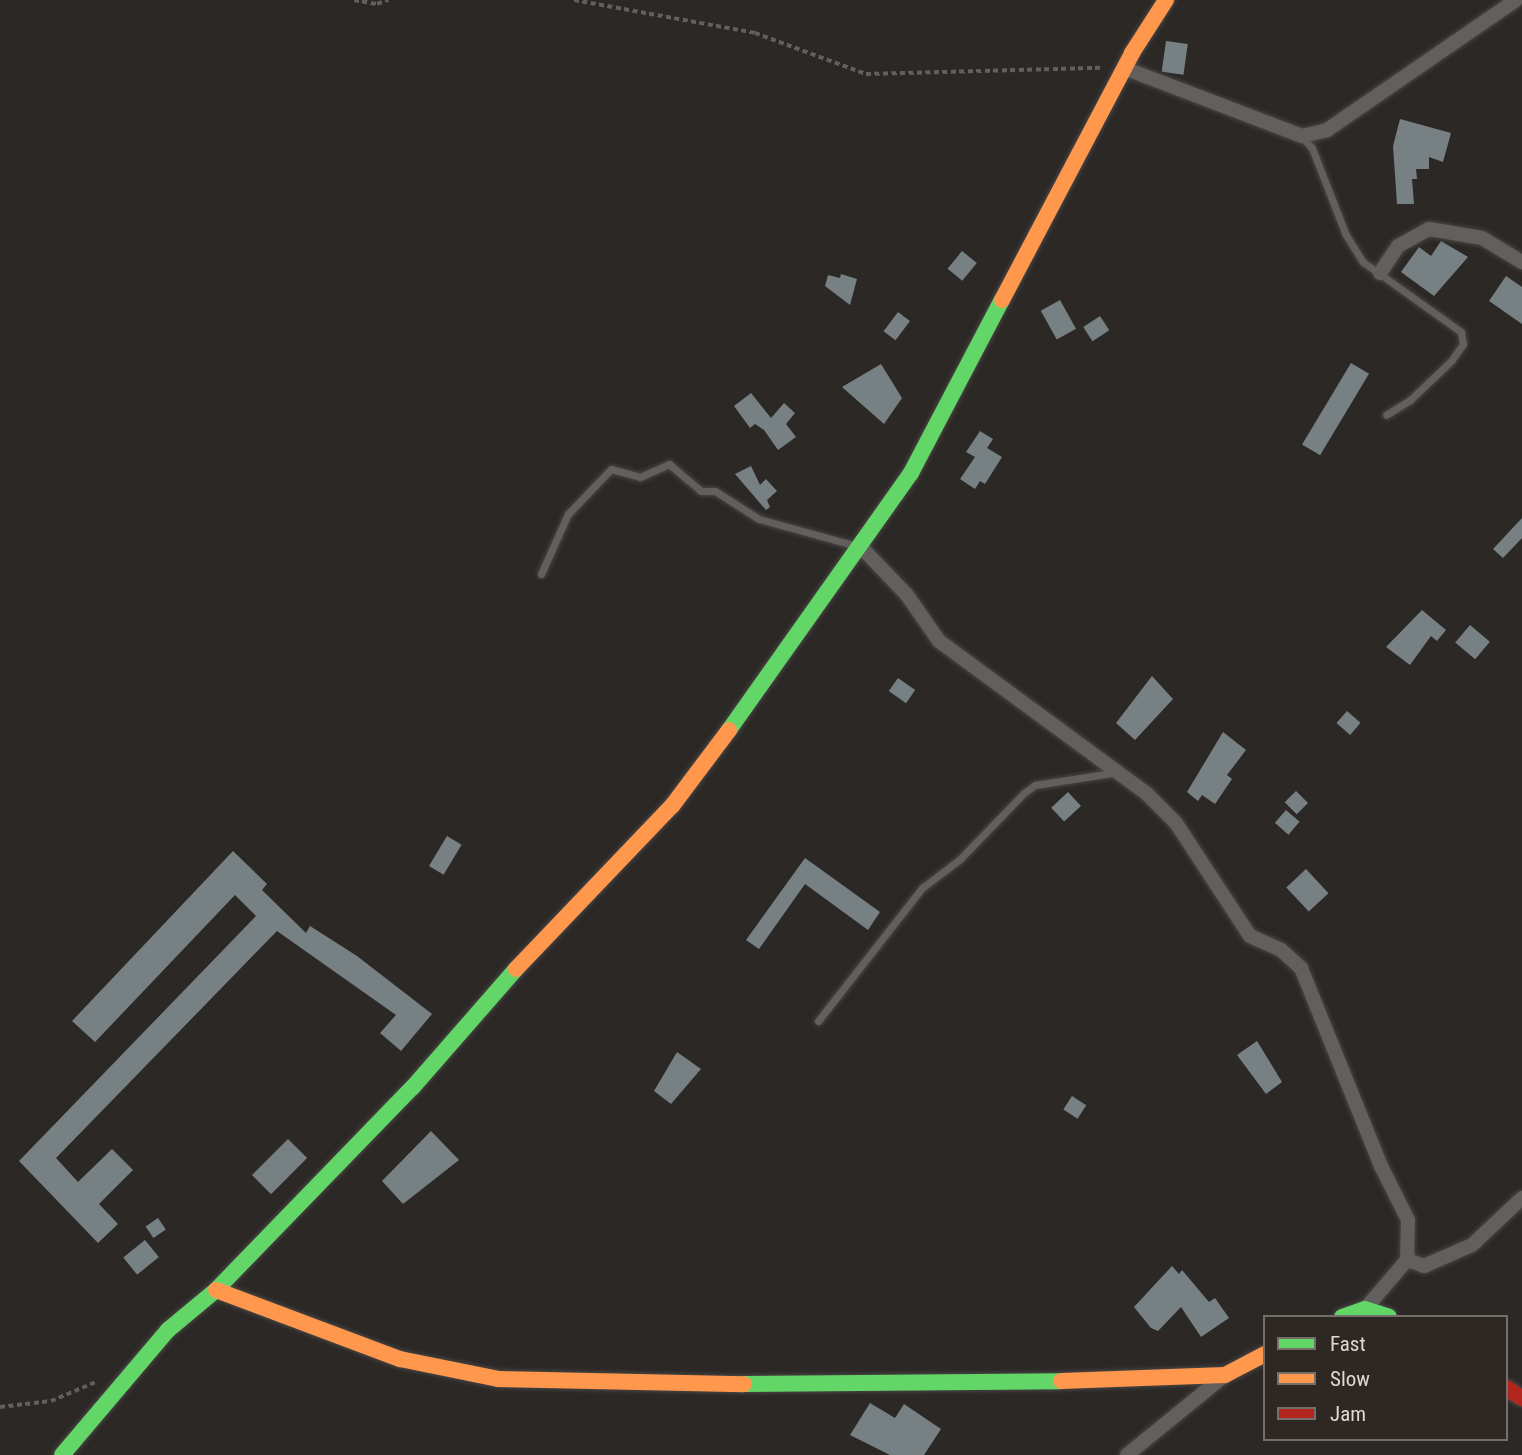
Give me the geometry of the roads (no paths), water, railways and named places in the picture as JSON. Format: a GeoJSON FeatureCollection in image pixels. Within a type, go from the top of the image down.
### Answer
{"type":"FeatureCollection","features":[{"type":"Feature","properties":{"kind":"street"},"geometry":{"type":"LineString","coordinates":[[62,1455],[168,1330],[216,1290],[413,1087],[500,986],[672,806],[862,547],[911,473],[1124,68],[1166,0]]}},
{"type":"Feature","properties":{"kind":"street"},"geometry":{"type":"LineString","coordinates":[[1124,68],[1302,136],[1327,130],[1512,1]]}},
{"type":"Feature","properties":{"kind":"street"},"geometry":{"type":"LineString","coordinates":[[1380,273],[1398,246],[1429,229],[1482,238],[1522,262]]}},
{"type":"Feature","properties":{"kind":"street"},"geometry":{"type":"LineString","coordinates":[[862,547],[907,595],[939,641],[1112,773],[1147,794],[1176,823],[1250,936],[1281,950],[1301,968],[1381,1166],[1408,1220],[1407,1260],[1366,1309],[1348,1315]]}},
{"type":"Feature","properties":{"kind":"street"},"geometry":{"type":"LineString","coordinates":[[1407,1260],[1424,1266],[1472,1245],[1522,1198]]}},
{"type":"Feature","properties":{"kind":"street"},"geometry":{"type":"LineString","coordinates":[[216,1290],[400,1359],[498,1379],[785,1385],[962,1379],[1095,1382],[1225,1375]]}},
{"type":"Feature","properties":{"kind":"street"},"geometry":{"type":"LineString","coordinates":[[1366,1309],[1383,1315]]}},
{"type":"Feature","properties":{"kind":"street"},"geometry":{"type":"LineString","coordinates":[[1127,1455],[1225,1375],[1263,1355]]}},
{"type":"Feature","properties":{"kind":"lane"},"geometry":{"type":"LineString","coordinates":[[1302,136],[1312,148],[1333,192],[1346,235],[1363,262],[1461,332],[1463,344],[1410,400],[1386,415]]}},
{"type":"Feature","properties":{"kind":"lane"},"geometry":{"type":"LineString","coordinates":[[541,574],[568,514],[611,469],[640,477],[669,464],[701,491],[715,491],[759,519],[862,547]]}},
{"type":"Feature","properties":{"kind":"lane"},"geometry":{"type":"LineString","coordinates":[[818,1021],[922,888],[960,859],[1024,793],[1035,785],[1112,773]]}}]}
